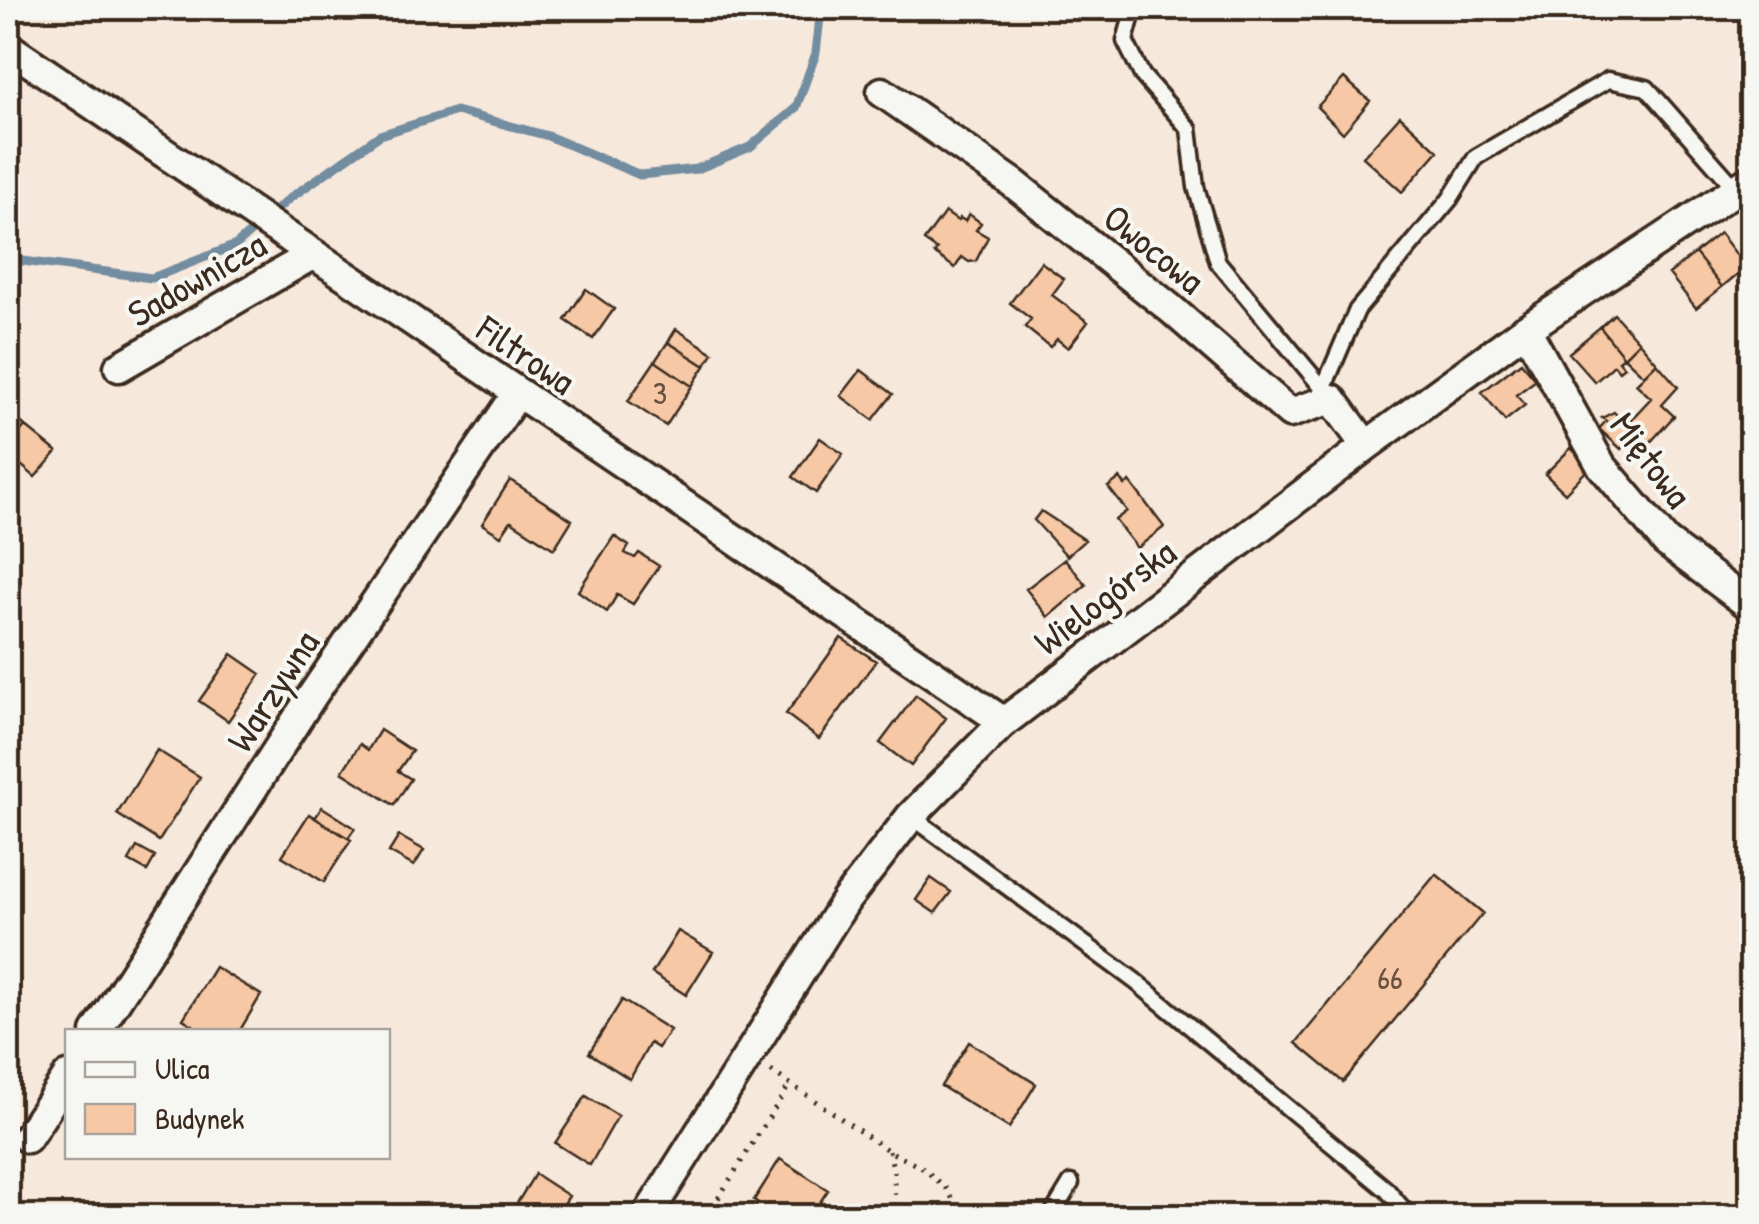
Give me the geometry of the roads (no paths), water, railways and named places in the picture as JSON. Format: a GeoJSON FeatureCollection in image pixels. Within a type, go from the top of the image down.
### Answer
{"type":"FeatureCollection","features":[{"type":"Feature","properties":{"kind":"street","name":"Filtrowa"},"geometry":{"type":"LineString","coordinates":[[8,47],[1004,722]]}},
{"type":"Feature","properties":{"kind":"street","name":"Owocowa"},"geometry":{"type":"LineString","coordinates":[[882,92],[1013,183],[1171,309],[1290,413],[1328,394]]}},
{"type":"Feature","properties":{"kind":"street","name":"Wielogórska"},"geometry":{"type":"LineString","coordinates":[[648,1216],[846,900],[912,816],[1004,722],[1526,329],[1744,184]]}},
{"type":"Feature","properties":{"kind":"street","name":"Sadownicza"},"geometry":{"type":"LineString","coordinates":[[119,367],[308,252]]}},
{"type":"Feature","properties":{"kind":"street","name":"Miętowa"},"geometry":{"type":"LineString","coordinates":[[1526,329],[1601,465],[1666,542],[1752,608]]}},
{"type":"Feature","properties":{"kind":"street","name":"Warzywna"},"geometry":{"type":"LineString","coordinates":[[98,1029],[312,696],[516,394]]}},
{"type":"Feature","properties":{"kind":"street"},"geometry":{"type":"LineString","coordinates":[[1328,394],[1366,446]]}},
{"type":"Feature","properties":{"kind":"street"},"geometry":{"type":"LineString","coordinates":[[27,1138],[65,1081]]}},
{"type":"Feature","properties":{"kind":"lane"},"geometry":{"type":"LineString","coordinates":[[1134,8],[1125,40],[1142,74],[1189,129],[1196,187],[1218,262],[1328,394]]}},
{"type":"Feature","properties":{"kind":"lane"},"geometry":{"type":"LineString","coordinates":[[1328,394],[1329,369],[1357,310],[1450,199],[1476,156],[1608,80],[1647,88],[1744,184]]}},
{"type":"Feature","properties":{"kind":"lane"},"geometry":{"type":"LineString","coordinates":[[912,816],[1135,981],[1388,1190],[1409,1216]]}},
{"type":"Feature","properties":{"kind":"lane"},"geometry":{"type":"LineString","coordinates":[[1051,1216],[1071,1184]]}},
{"type":"Feature","properties":{"kind":"waterway"},"geometry":{"type":"LineString","coordinates":[[8,259],[152,278],[236,245],[290,198],[380,135],[456,111],[548,136],[640,175],[697,169],[750,147],[796,108],[816,53],[821,8]]}}]}
